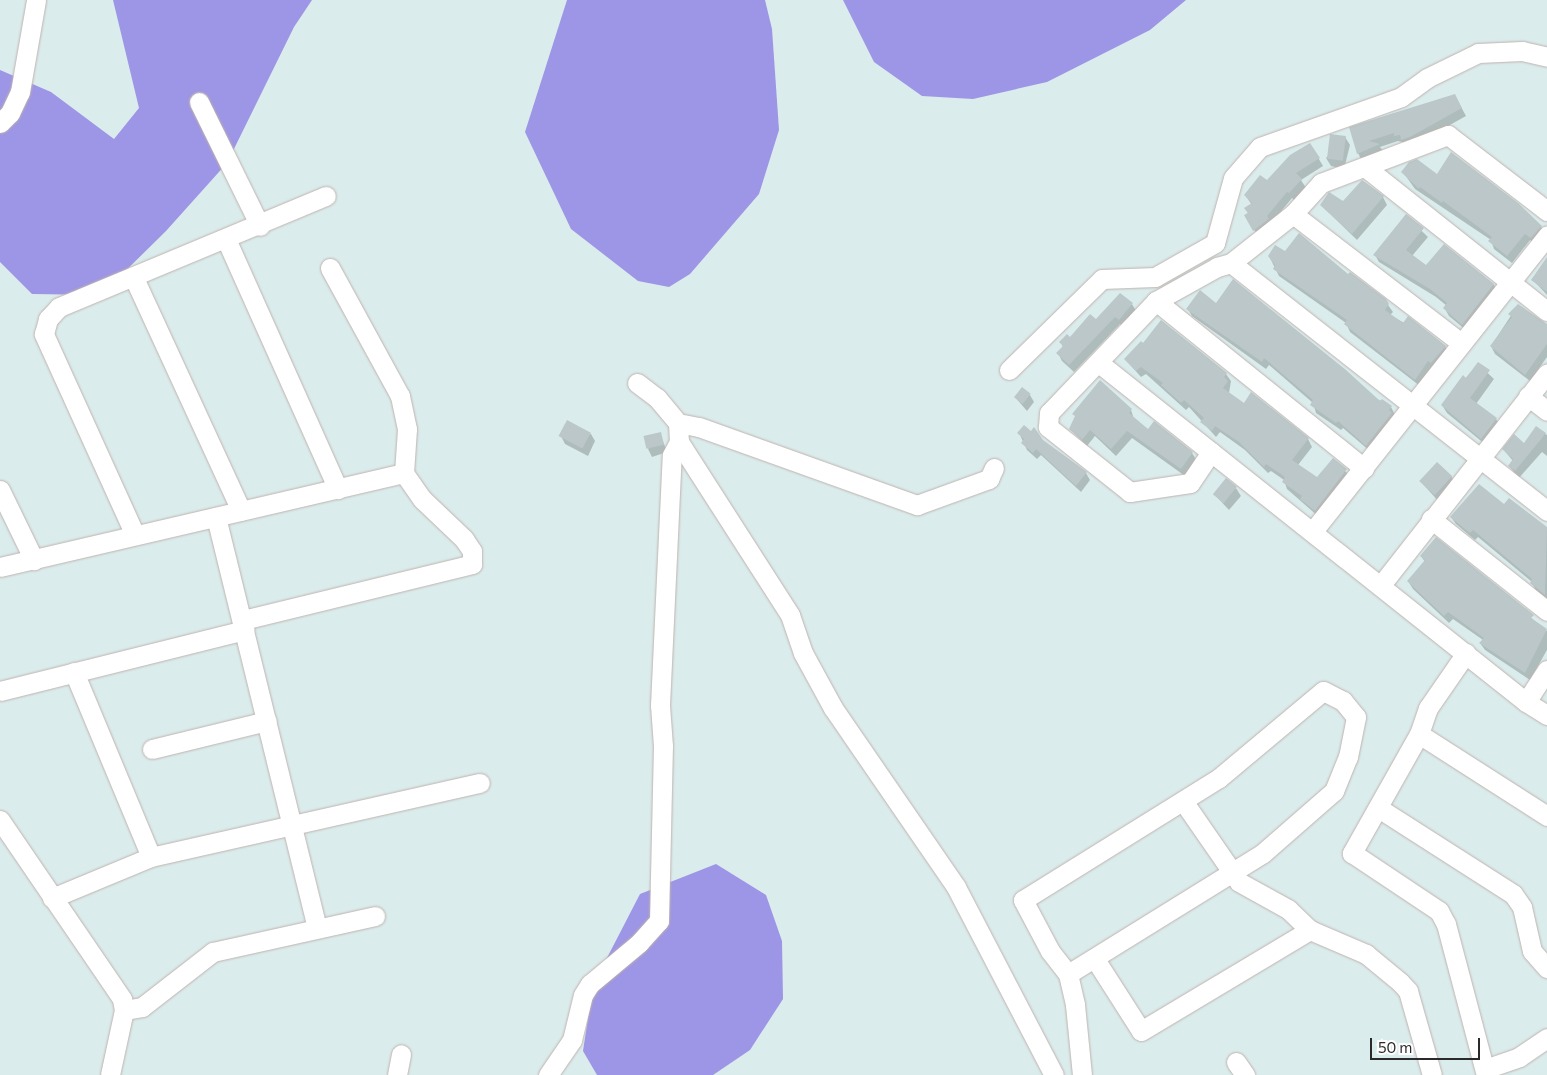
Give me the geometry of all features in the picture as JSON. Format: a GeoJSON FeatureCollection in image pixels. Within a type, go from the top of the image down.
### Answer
{"type":"FeatureCollection","features":[{"type":"Feature","properties":{"kind":"street"},"geometry":{"type":"LineString","coordinates":[[0,123],[10,114],[20,92],[36,0]]}},
{"type":"Feature","properties":{"kind":"street"},"geometry":{"type":"LineString","coordinates":[[1009,370],[1102,278],[1155,277],[1216,244],[1233,178],[1260,147],[1400,97],[1427,78],[1478,53],[1522,51],[1547,57]]}},
{"type":"Feature","properties":{"kind":"street"},"geometry":{"type":"LineString","coordinates":[[199,102],[260,226]]}},
{"type":"Feature","properties":{"kind":"street"},"geometry":{"type":"LineString","coordinates":[[1211,452],[1190,483],[1130,492],[1048,427],[1049,413],[1099,363],[1156,301],[1216,267],[1231,262],[1293,214],[1321,183],[1448,135],[1547,211]]}},
{"type":"Feature","properties":{"kind":"street"},"geometry":{"type":"LineString","coordinates":[[1365,167],[1547,311]]}},
{"type":"Feature","properties":{"kind":"street"},"geometry":{"type":"LineString","coordinates":[[135,535],[44,334],[48,319],[59,307],[134,278],[226,238],[260,226],[326,196]]}},
{"type":"Feature","properties":{"kind":"street"},"geometry":{"type":"LineString","coordinates":[[1293,214],[1461,343]]}},
{"type":"Feature","properties":{"kind":"street"},"geometry":{"type":"LineString","coordinates":[[1313,532],[1547,236]]}},
{"type":"Feature","properties":{"kind":"street"},"geometry":{"type":"LineString","coordinates":[[226,238],[338,489]]}},
{"type":"Feature","properties":{"kind":"street"},"geometry":{"type":"LineString","coordinates":[[1231,262],[1547,511]]}},
{"type":"Feature","properties":{"kind":"street"},"geometry":{"type":"LineString","coordinates":[[0,691],[472,564],[472,551],[464,539],[422,499],[404,473],[406,421],[400,396],[330,268]]}},
{"type":"Feature","properties":{"kind":"street"},"geometry":{"type":"LineString","coordinates":[[134,278],[241,510]]}},
{"type":"Feature","properties":{"kind":"street"},"geometry":{"type":"LineString","coordinates":[[1156,301],[1364,468]]}},
{"type":"Feature","properties":{"kind":"street"},"geometry":{"type":"LineString","coordinates":[[1099,363],[1526,702],[1547,715]]}},
{"type":"Feature","properties":{"kind":"street"},"geometry":{"type":"LineString","coordinates":[[1381,585],[1431,518],[1547,373]]}},
{"type":"Feature","properties":{"kind":"street"},"geometry":{"type":"LineString","coordinates":[[637,383],[657,398],[678,423],[699,428],[917,505],[989,479],[994,468]]}},
{"type":"Feature","properties":{"kind":"street"},"geometry":{"type":"LineString","coordinates":[[1528,396],[1547,411]]}},
{"type":"Feature","properties":{"kind":"street"},"geometry":{"type":"LineString","coordinates":[[548,1075],[572,1040],[584,995],[590,984],[639,942],[659,921],[663,746],[660,705],[672,456],[679,442],[678,423]]}},
{"type":"Feature","properties":{"kind":"street"},"geometry":{"type":"LineString","coordinates":[[679,442],[790,615],[803,653],[833,708],[956,887],[1054,1075]]}},
{"type":"Feature","properties":{"kind":"street"},"geometry":{"type":"LineString","coordinates":[[0,568],[404,473]]}},
{"type":"Feature","properties":{"kind":"street"},"geometry":{"type":"LineString","coordinates":[[0,490],[34,560]]}},
{"type":"Feature","properties":{"kind":"street"},"geometry":{"type":"LineString","coordinates":[[216,517],[317,927]]}},
{"type":"Feature","properties":{"kind":"street"},"geometry":{"type":"LineString","coordinates":[[1431,518],[1547,611]]}},
{"type":"Feature","properties":{"kind":"street"},"geometry":{"type":"LineString","coordinates":[[1466,653],[1428,708],[1419,734],[1380,809],[1352,853],[1439,911],[1446,924],[1486,1072],[1519,1056],[1547,1038]]}},
{"type":"Feature","properties":{"kind":"street"},"geometry":{"type":"LineString","coordinates":[[1526,702],[1547,670]]}},
{"type":"Feature","properties":{"kind":"street"},"geometry":{"type":"LineString","coordinates":[[74,672],[151,857]]}},
{"type":"Feature","properties":{"kind":"street"},"geometry":{"type":"LineString","coordinates":[[1068,974],[1263,853],[1334,791],[1348,757],[1356,717],[1343,701],[1323,691],[1219,778],[1023,900],[1050,951],[1068,974],[1075,1005],[1082,1075]]}},
{"type":"Feature","properties":{"kind":"street"},"geometry":{"type":"LineString","coordinates":[[152,749],[267,721]]}},
{"type":"Feature","properties":{"kind":"street"},"geometry":{"type":"LineString","coordinates":[[1419,734],[1547,816]]}},
{"type":"Feature","properties":{"kind":"street"},"geometry":{"type":"LineString","coordinates":[[52,898],[151,857],[480,783]]}},
{"type":"Feature","properties":{"kind":"street"},"geometry":{"type":"LineString","coordinates":[[1183,801],[1239,882],[1288,909],[1310,930],[1366,954],[1408,991],[1432,1075]]}},
{"type":"Feature","properties":{"kind":"street"},"geometry":{"type":"LineString","coordinates":[[1380,809],[1513,894],[1522,907],[1532,951],[1547,968]]}},
{"type":"Feature","properties":{"kind":"street"},"geometry":{"type":"LineString","coordinates":[[0,820],[122,999],[124,1010],[110,1075]]}},
{"type":"Feature","properties":{"kind":"street"},"geometry":{"type":"LineString","coordinates":[[124,1010],[142,1007],[213,952],[317,927],[375,916]]}},
{"type":"Feature","properties":{"kind":"street"},"geometry":{"type":"LineString","coordinates":[[1095,959],[1141,1031],[1310,930]]}},
{"type":"Feature","properties":{"kind":"street"},"geometry":{"type":"LineString","coordinates":[[396,1075],[400,1054]]}},
{"type":"Feature","properties":{"kind":"shaded area"},"geometry":{"type":"Polygon","coordinates":[[[113,0],[312,0],[294,27],[227,163],[166,231],[101,295],[32,294],[0,262],[0,70],[51,92],[114,139],[139,108],[113,0]]]}},
{"type":"Feature","properties":{"kind":"shaded area"},"geometry":{"type":"Polygon","coordinates":[[[567,0],[765,0],[772,29],[779,130],[759,194],[690,274],[669,287],[638,281],[571,229],[525,132],[567,0]]]}},
{"type":"Feature","properties":{"kind":"shaded area"},"geometry":{"type":"Polygon","coordinates":[[[843,0],[1186,0],[1150,30],[1047,82],[973,99],[922,96],[874,62],[843,0]]]}},
{"type":"Feature","properties":{"kind":"shaded area"},"geometry":{"type":"Polygon","coordinates":[[[716,864],[766,895],[782,941],[783,999],[750,1050],[713,1075],[597,1075],[583,1051],[593,985],[640,894],[716,864]]]}},
{"type":"Feature","properties":{"kind":"building"},"geometry":{"type":"Polygon","coordinates":[[[1455,94],[1462,108],[1410,137],[1401,140],[1400,135],[1394,136],[1394,133],[1369,141],[1380,144],[1357,154],[1349,127],[1455,94]]]}},
{"type":"Feature","properties":{"kind":"building"},"geometry":{"type":"Polygon","coordinates":[[[1330,134],[1346,136],[1343,161],[1327,159],[1330,134]]]}},
{"type":"Feature","properties":{"kind":"building"},"geometry":{"type":"Polygon","coordinates":[[[1310,143],[1320,158],[1296,173],[1302,179],[1289,193],[1287,192],[1267,216],[1269,219],[1253,231],[1244,215],[1248,213],[1244,208],[1252,203],[1244,195],[1260,175],[1267,180],[1290,155],[1310,143]]]}},
{"type":"Feature","properties":{"kind":"building"},"geometry":{"type":"Polygon","coordinates":[[[1451,152],[1518,203],[1542,226],[1531,238],[1525,234],[1507,256],[1488,241],[1492,237],[1443,201],[1442,203],[1420,187],[1419,189],[1401,172],[1409,162],[1417,159],[1437,174],[1451,152]]]}},
{"type":"Feature","properties":{"kind":"building"},"geometry":{"type":"Polygon","coordinates":[[[1362,180],[1384,196],[1352,234],[1320,205],[1329,192],[1343,201],[1362,180]]]}},
{"type":"Feature","properties":{"kind":"building"},"geometry":{"type":"Polygon","coordinates":[[[1406,214],[1424,228],[1406,250],[1426,265],[1444,244],[1494,284],[1462,325],[1443,308],[1447,303],[1430,289],[1373,255],[1406,214]]]}},
{"type":"Feature","properties":{"kind":"building"},"geometry":{"type":"Polygon","coordinates":[[[1299,233],[1348,274],[1350,272],[1386,299],[1389,304],[1385,310],[1403,323],[1408,316],[1446,346],[1431,363],[1428,361],[1415,380],[1344,324],[1347,320],[1273,269],[1275,265],[1268,256],[1275,245],[1285,251],[1299,233]]]}},
{"type":"Feature","properties":{"kind":"building"},"geometry":{"type":"Polygon","coordinates":[[[1547,257],[1547,292],[1531,280],[1547,257]]]}},
{"type":"Feature","properties":{"kind":"building"},"geometry":{"type":"Polygon","coordinates":[[[1233,279],[1346,370],[1380,401],[1382,399],[1392,406],[1389,410],[1392,413],[1366,446],[1338,421],[1336,423],[1310,405],[1313,400],[1264,358],[1262,362],[1186,309],[1200,290],[1216,303],[1233,279]]]}},
{"type":"Feature","properties":{"kind":"building"},"geometry":{"type":"Polygon","coordinates":[[[1120,293],[1133,303],[1119,320],[1115,317],[1069,365],[1056,353],[1063,346],[1059,342],[1067,334],[1070,337],[1090,314],[1096,319],[1120,293]]]}},
{"type":"Feature","properties":{"kind":"building"},"geometry":{"type":"Polygon","coordinates":[[[1518,304],[1547,324],[1547,344],[1525,375],[1490,346],[1512,317],[1508,314],[1518,304]]]}},
{"type":"Feature","properties":{"kind":"building"},"geometry":{"type":"Polygon","coordinates":[[[1161,320],[1227,373],[1224,377],[1228,381],[1223,388],[1244,403],[1251,392],[1309,438],[1292,460],[1317,477],[1333,458],[1347,469],[1315,511],[1300,499],[1302,496],[1282,482],[1285,477],[1266,464],[1264,467],[1239,442],[1215,426],[1212,431],[1200,422],[1204,418],[1184,400],[1181,403],[1161,385],[1163,383],[1141,367],[1136,371],[1124,359],[1141,341],[1143,343],[1161,320]]]}},
{"type":"Feature","properties":{"kind":"building"},"geometry":{"type":"Polygon","coordinates":[[[1478,362],[1490,370],[1470,398],[1497,418],[1481,439],[1441,405],[1463,375],[1466,378],[1478,362]]]}},
{"type":"Feature","properties":{"kind":"building"},"geometry":{"type":"Polygon","coordinates":[[[1100,380],[1132,409],[1129,413],[1148,429],[1154,421],[1193,452],[1181,469],[1127,431],[1111,449],[1090,430],[1082,440],[1069,429],[1075,416],[1072,414],[1100,380]]]}},
{"type":"Feature","properties":{"kind":"building"},"geometry":{"type":"Polygon","coordinates":[[[1022,387],[1031,394],[1023,404],[1014,397],[1022,387]]]}},
{"type":"Feature","properties":{"kind":"building"},"geometry":{"type":"Polygon","coordinates":[[[567,420],[591,433],[582,449],[559,436],[567,420]]]}},
{"type":"Feature","properties":{"kind":"building"},"geometry":{"type":"Polygon","coordinates":[[[1024,425],[1031,431],[1034,427],[1043,440],[1087,472],[1076,486],[1036,449],[1033,453],[1021,443],[1024,439],[1017,433],[1024,425]]]}},
{"type":"Feature","properties":{"kind":"building"},"geometry":{"type":"Polygon","coordinates":[[[1536,426],[1546,433],[1515,471],[1508,466],[1513,459],[1502,449],[1514,434],[1524,443],[1536,426]]]}},
{"type":"Feature","properties":{"kind":"building"},"geometry":{"type":"Polygon","coordinates":[[[661,432],[664,445],[646,449],[643,436],[661,432]]]}},
{"type":"Feature","properties":{"kind":"building"},"geometry":{"type":"Polygon","coordinates":[[[1437,462],[1452,476],[1435,495],[1419,481],[1437,462]]]}},
{"type":"Feature","properties":{"kind":"building"},"geometry":{"type":"Polygon","coordinates":[[[1226,478],[1237,487],[1224,503],[1213,494],[1226,478]]]}},
{"type":"Feature","properties":{"kind":"building"},"geometry":{"type":"Polygon","coordinates":[[[1479,484],[1504,504],[1509,498],[1547,527],[1545,595],[1530,583],[1532,579],[1473,530],[1470,533],[1450,517],[1479,484]]]}},
{"type":"Feature","properties":{"kind":"building"},"geometry":{"type":"Polygon","coordinates":[[[1436,537],[1534,615],[1531,618],[1547,629],[1525,673],[1479,643],[1484,638],[1448,612],[1444,616],[1407,581],[1425,560],[1420,556],[1436,537]]]}}]}
